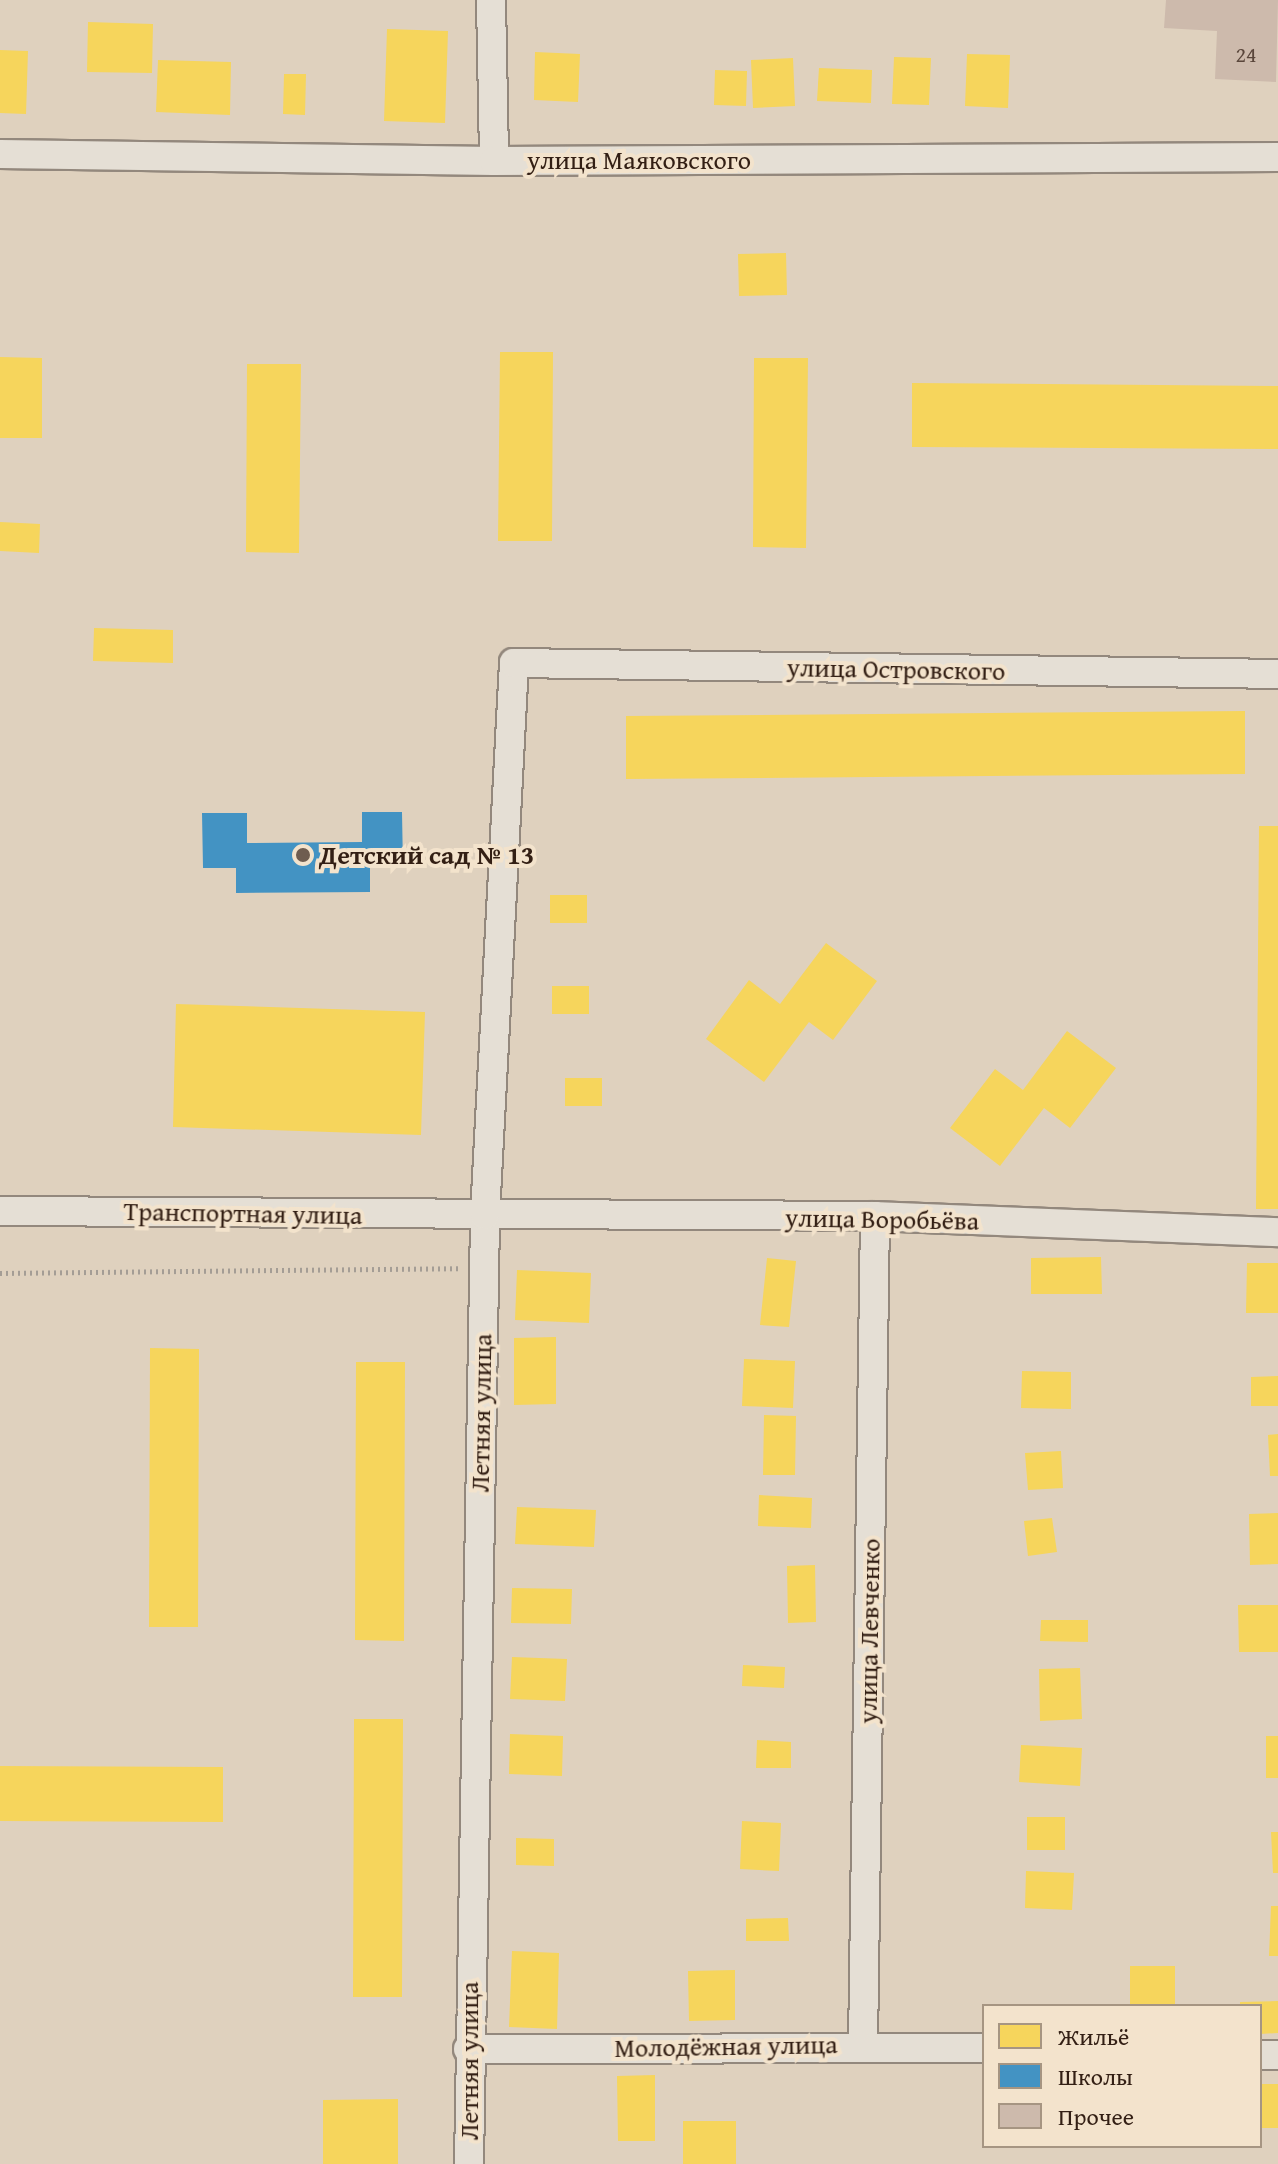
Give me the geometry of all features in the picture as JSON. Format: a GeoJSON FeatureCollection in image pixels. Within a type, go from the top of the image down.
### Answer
{"type":"FeatureCollection","features":[{"type":"Feature","properties":{"kind":"street"},"geometry":{"type":"LineString","coordinates":[[491,0],[494,161]]}},
{"type":"Feature","properties":{"kind":"street","name":"улица Маяковского"},"geometry":{"type":"LineString","coordinates":[[0,154],[494,161],[1278,157]]}},
{"type":"Feature","properties":{"kind":"street","name":"улица Островского"},"geometry":{"type":"LineString","coordinates":[[514,663],[1278,674]]}},
{"type":"Feature","properties":{"kind":"street","name":"Летняя улица"},"geometry":{"type":"LineString","coordinates":[[469,2164],[468,2049],[485,1215],[514,663]]}},
{"type":"Feature","properties":{"kind":"street","name":"Транспортная улица"},"geometry":{"type":"LineString","coordinates":[[0,1211],[485,1215]]}},
{"type":"Feature","properties":{"kind":"street","name":"улица Воробьёва"},"geometry":{"type":"LineString","coordinates":[[485,1215],[875,1216],[1278,1232]]}},
{"type":"Feature","properties":{"kind":"street","name":"улица Левченко"},"geometry":{"type":"LineString","coordinates":[[863,2045],[875,1216]]}},
{"type":"Feature","properties":{"kind":"street","name":"Молодёжная улица"},"geometry":{"type":"LineString","coordinates":[[468,2049],[863,2045],[982,2048]]}},
{"type":"Feature","properties":{"kind":"path"},"geometry":{"type":"LineString","coordinates":[[0,1273],[484,1268]]}},
{"type":"Feature","properties":{"kind":"building: Жильё"},"geometry":{"type":"Polygon","coordinates":[[[88,22],[153,24],[152,73],[87,72],[88,22]]]}},
{"type":"Feature","properties":{"kind":"building: Жильё"},"geometry":{"type":"Polygon","coordinates":[[[387,29],[448,31],[445,123],[384,121],[387,29]]]}},
{"type":"Feature","properties":{"kind":"building: Жильё"},"geometry":{"type":"Polygon","coordinates":[[[0,50],[28,51],[26,114],[0,113],[0,50]]]}},
{"type":"Feature","properties":{"kind":"building: Жильё"},"geometry":{"type":"Polygon","coordinates":[[[535,52],[580,54],[578,102],[534,100],[535,52]]]}},
{"type":"Feature","properties":{"kind":"building: Жильё"},"geometry":{"type":"Polygon","coordinates":[[[967,54],[1010,55],[1008,108],[965,106],[967,54]]]}},
{"type":"Feature","properties":{"kind":"building: Жильё"},"geometry":{"type":"Polygon","coordinates":[[[894,57],[931,58],[929,105],[892,104],[894,57]]]}},
{"type":"Feature","properties":{"kind":"building: Жильё"},"geometry":{"type":"Polygon","coordinates":[[[793,58],[795,106],[753,108],[751,60],[793,58]]]}},
{"type":"Feature","properties":{"kind":"building: Жильё"},"geometry":{"type":"Polygon","coordinates":[[[158,60],[231,62],[230,115],[156,112],[158,60]]]}},
{"type":"Feature","properties":{"kind":"building: Жильё"},"geometry":{"type":"Polygon","coordinates":[[[819,68],[872,70],[871,103],[817,101],[819,68]]]}},
{"type":"Feature","properties":{"kind":"building: Жильё"},"geometry":{"type":"Polygon","coordinates":[[[715,70],[747,71],[746,106],[714,105],[715,70]]]}},
{"type":"Feature","properties":{"kind":"building: Жильё"},"geometry":{"type":"Polygon","coordinates":[[[284,74],[306,74],[305,115],[283,114],[284,74]]]}},
{"type":"Feature","properties":{"kind":"building: Жильё"},"geometry":{"type":"Polygon","coordinates":[[[786,253],[787,295],[739,296],[738,254],[786,253]]]}},
{"type":"Feature","properties":{"kind":"building: Жильё"},"geometry":{"type":"Polygon","coordinates":[[[500,352],[553,352],[552,541],[498,541],[500,352]]]}},
{"type":"Feature","properties":{"kind":"building: Жильё"},"geometry":{"type":"Polygon","coordinates":[[[0,357],[42,358],[42,438],[0,438],[0,357]]]}},
{"type":"Feature","properties":{"kind":"building: Жильё"},"geometry":{"type":"Polygon","coordinates":[[[754,358],[808,358],[806,548],[753,547],[754,358]]]}},
{"type":"Feature","properties":{"kind":"building: Жильё"},"geometry":{"type":"Polygon","coordinates":[[[247,364],[301,364],[299,553],[246,552],[247,364]]]}},
{"type":"Feature","properties":{"kind":"building: Жильё"},"geometry":{"type":"Polygon","coordinates":[[[912,383],[1278,386],[1278,449],[912,447],[912,383]]]}},
{"type":"Feature","properties":{"kind":"building: Жильё"},"geometry":{"type":"Polygon","coordinates":[[[0,522],[40,524],[39,553],[0,551],[0,522]]]}},
{"type":"Feature","properties":{"kind":"building: Жильё"},"geometry":{"type":"Polygon","coordinates":[[[94,628],[173,630],[173,663],[93,661],[94,628]]]}},
{"type":"Feature","properties":{"kind":"building: Жильё"},"geometry":{"type":"Polygon","coordinates":[[[1245,711],[1245,774],[626,779],[626,716],[1245,711]]]}},
{"type":"Feature","properties":{"kind":"building: Жильё"},"geometry":{"type":"Polygon","coordinates":[[[1259,826],[1278,826],[1278,1209],[1256,1209],[1259,826]]]}},
{"type":"Feature","properties":{"kind":"building: Жильё"},"geometry":{"type":"Polygon","coordinates":[[[550,895],[587,895],[587,923],[550,923],[550,895]]]}},
{"type":"Feature","properties":{"kind":"building: Жильё"},"geometry":{"type":"Polygon","coordinates":[[[826,943],[877,981],[833,1040],[809,1022],[764,1082],[706,1039],[749,980],[780,1004],[826,943]]]}},
{"type":"Feature","properties":{"kind":"building: Жильё"},"geometry":{"type":"Polygon","coordinates":[[[552,986],[589,986],[589,1014],[552,1014],[552,986]]]}},
{"type":"Feature","properties":{"kind":"building: Жильё"},"geometry":{"type":"Polygon","coordinates":[[[176,1004],[425,1012],[421,1135],[173,1127],[176,1004]]]}},
{"type":"Feature","properties":{"kind":"building: Жильё"},"geometry":{"type":"Polygon","coordinates":[[[1067,1031],[1116,1068],[1070,1128],[1044,1108],[1000,1166],[950,1128],[995,1069],[1023,1090],[1067,1031]]]}},
{"type":"Feature","properties":{"kind":"building: Жильё"},"geometry":{"type":"Polygon","coordinates":[[[565,1078],[602,1078],[602,1106],[565,1106],[565,1078]]]}},
{"type":"Feature","properties":{"kind":"building: Жильё"},"geometry":{"type":"Polygon","coordinates":[[[1101,1257],[1102,1294],[1031,1294],[1031,1258],[1101,1257]]]}},
{"type":"Feature","properties":{"kind":"building: Жильё"},"geometry":{"type":"Polygon","coordinates":[[[767,1258],[796,1261],[789,1327],[760,1325],[767,1258]]]}},
{"type":"Feature","properties":{"kind":"building: Жильё"},"geometry":{"type":"Polygon","coordinates":[[[1247,1263],[1278,1263],[1278,1313],[1246,1313],[1247,1263]]]}},
{"type":"Feature","properties":{"kind":"building: Жильё"},"geometry":{"type":"Polygon","coordinates":[[[517,1270],[591,1273],[589,1323],[515,1320],[517,1270]]]}},
{"type":"Feature","properties":{"kind":"building: Жильё"},"geometry":{"type":"Polygon","coordinates":[[[556,1337],[556,1404],[514,1405],[514,1338],[556,1337]]]}},
{"type":"Feature","properties":{"kind":"building: Жильё"},"geometry":{"type":"Polygon","coordinates":[[[150,1348],[199,1349],[198,1627],[149,1627],[150,1348]]]}},
{"type":"Feature","properties":{"kind":"building: Жильё"},"geometry":{"type":"Polygon","coordinates":[[[744,1359],[795,1361],[793,1408],[742,1406],[744,1359]]]}},
{"type":"Feature","properties":{"kind":"building: Жильё"},"geometry":{"type":"Polygon","coordinates":[[[356,1362],[405,1362],[404,1641],[355,1640],[356,1362]]]}},
{"type":"Feature","properties":{"kind":"building: Жильё"},"geometry":{"type":"Polygon","coordinates":[[[1022,1371],[1071,1372],[1071,1409],[1021,1408],[1022,1371]]]}},
{"type":"Feature","properties":{"kind":"building: Жильё"},"geometry":{"type":"Polygon","coordinates":[[[1278,1376],[1278,1406],[1251,1406],[1251,1377],[1278,1376]]]}},
{"type":"Feature","properties":{"kind":"building: Жильё"},"geometry":{"type":"Polygon","coordinates":[[[764,1415],[796,1416],[795,1475],[763,1475],[764,1415]]]}},
{"type":"Feature","properties":{"kind":"building: Жильё"},"geometry":{"type":"Polygon","coordinates":[[[1278,1434],[1278,1476],[1270,1476],[1268,1435],[1278,1434]]]}},
{"type":"Feature","properties":{"kind":"building: Жильё"},"geometry":{"type":"Polygon","coordinates":[[[1061,1451],[1063,1488],[1028,1490],[1025,1453],[1061,1451]]]}},
{"type":"Feature","properties":{"kind":"building: Жильё"},"geometry":{"type":"Polygon","coordinates":[[[759,1495],[812,1498],[811,1528],[758,1526],[759,1495]]]}},
{"type":"Feature","properties":{"kind":"building: Жильё"},"geometry":{"type":"Polygon","coordinates":[[[517,1507],[596,1510],[594,1547],[515,1544],[517,1507]]]}},
{"type":"Feature","properties":{"kind":"building: Жильё"},"geometry":{"type":"Polygon","coordinates":[[[1278,1513],[1278,1564],[1250,1565],[1249,1514],[1278,1513]]]}},
{"type":"Feature","properties":{"kind":"building: Жильё"},"geometry":{"type":"Polygon","coordinates":[[[1052,1518],[1057,1552],[1028,1556],[1024,1521],[1052,1518]]]}},
{"type":"Feature","properties":{"kind":"building: Жильё"},"geometry":{"type":"Polygon","coordinates":[[[815,1565],[816,1622],[788,1623],[787,1566],[815,1565]]]}},
{"type":"Feature","properties":{"kind":"building: Жильё"},"geometry":{"type":"Polygon","coordinates":[[[512,1588],[572,1589],[571,1624],[511,1623],[512,1588]]]}},
{"type":"Feature","properties":{"kind":"building: Жильё"},"geometry":{"type":"Polygon","coordinates":[[[1238,1605],[1278,1605],[1278,1652],[1239,1652],[1238,1605]]]}},
{"type":"Feature","properties":{"kind":"building: Жильё"},"geometry":{"type":"Polygon","coordinates":[[[1041,1620],[1088,1620],[1088,1642],[1040,1641],[1041,1620]]]}},
{"type":"Feature","properties":{"kind":"building: Жильё"},"geometry":{"type":"Polygon","coordinates":[[[512,1657],[567,1659],[565,1701],[510,1699],[512,1657]]]}},
{"type":"Feature","properties":{"kind":"building: Жильё"},"geometry":{"type":"Polygon","coordinates":[[[743,1665],[785,1667],[784,1688],[742,1686],[743,1665]]]}},
{"type":"Feature","properties":{"kind":"building: Жильё"},"geometry":{"type":"Polygon","coordinates":[[[1080,1668],[1082,1719],[1040,1721],[1039,1669],[1080,1668]]]}},
{"type":"Feature","properties":{"kind":"building: Жильё"},"geometry":{"type":"Polygon","coordinates":[[[354,1719],[403,1719],[402,1997],[353,1997],[354,1719]]]}},
{"type":"Feature","properties":{"kind":"building: Жильё"},"geometry":{"type":"Polygon","coordinates":[[[510,1734],[563,1736],[562,1776],[509,1774],[510,1734]]]}},
{"type":"Feature","properties":{"kind":"building: Жильё"},"geometry":{"type":"Polygon","coordinates":[[[1266,1736],[1278,1736],[1278,1778],[1266,1778],[1266,1736]]]}},
{"type":"Feature","properties":{"kind":"building: Жильё"},"geometry":{"type":"Polygon","coordinates":[[[757,1740],[791,1742],[791,1768],[756,1768],[757,1740]]]}},
{"type":"Feature","properties":{"kind":"building: Жильё"},"geometry":{"type":"Polygon","coordinates":[[[1021,1745],[1082,1748],[1080,1786],[1019,1782],[1021,1745]]]}},
{"type":"Feature","properties":{"kind":"building: Жильё"},"geometry":{"type":"Polygon","coordinates":[[[0,1766],[223,1767],[223,1822],[0,1821],[0,1766]]]}},
{"type":"Feature","properties":{"kind":"building: Жильё"},"geometry":{"type":"Polygon","coordinates":[[[1027,1817],[1065,1817],[1065,1850],[1027,1850],[1027,1817]]]}},
{"type":"Feature","properties":{"kind":"building: Жильё"},"geometry":{"type":"Polygon","coordinates":[[[742,1821],[781,1823],[779,1871],[740,1869],[742,1821]]]}},
{"type":"Feature","properties":{"kind":"building: Жильё"},"geometry":{"type":"Polygon","coordinates":[[[1271,1832],[1278,1832],[1278,1873],[1273,1873],[1271,1832]]]}},
{"type":"Feature","properties":{"kind":"building: Жильё"},"geometry":{"type":"Polygon","coordinates":[[[516,1838],[554,1839],[554,1866],[516,1865],[516,1838]]]}},
{"type":"Feature","properties":{"kind":"building: Жильё"},"geometry":{"type":"Polygon","coordinates":[[[1026,1871],[1074,1873],[1072,1910],[1025,1908],[1026,1871]]]}},
{"type":"Feature","properties":{"kind":"building: Жильё"},"geometry":{"type":"Polygon","coordinates":[[[1271,1906],[1278,1906],[1278,1956],[1269,1956],[1271,1906]]]}},
{"type":"Feature","properties":{"kind":"building: Жильё"},"geometry":{"type":"Polygon","coordinates":[[[788,1918],[789,1941],[746,1941],[746,1919],[788,1918]]]}},
{"type":"Feature","properties":{"kind":"building: Жильё"},"geometry":{"type":"Polygon","coordinates":[[[512,1951],[559,1953],[557,2029],[509,2027],[512,1951]]]}},
{"type":"Feature","properties":{"kind":"building: Жильё"},"geometry":{"type":"Polygon","coordinates":[[[1130,1966],[1175,1966],[1175,2004],[1130,2004],[1130,1966]]]}},
{"type":"Feature","properties":{"kind":"building: Жильё"},"geometry":{"type":"Polygon","coordinates":[[[735,1970],[735,2020],[689,2021],[688,1971],[735,1970]]]}},
{"type":"Feature","properties":{"kind":"building: Жильё"},"geometry":{"type":"Polygon","coordinates":[[[1278,2001],[1278,2033],[1262,2034],[1262,2004],[1240,2002],[1278,2001]]]}},
{"type":"Feature","properties":{"kind":"building: Жильё"},"geometry":{"type":"Polygon","coordinates":[[[655,2075],[655,2141],[618,2141],[617,2076],[655,2075]]]}},
{"type":"Feature","properties":{"kind":"building: Жильё"},"geometry":{"type":"Polygon","coordinates":[[[1262,2084],[1278,2084],[1278,2128],[1262,2128],[1262,2084]]]}},
{"type":"Feature","properties":{"kind":"building: Жильё"},"geometry":{"type":"Polygon","coordinates":[[[398,2099],[398,2164],[323,2164],[323,2100],[398,2099]]]}},
{"type":"Feature","properties":{"kind":"building: Жильё"},"geometry":{"type":"Polygon","coordinates":[[[683,2121],[736,2121],[736,2164],[683,2164],[683,2121]]]}},
{"type":"Feature","properties":{"kind":"building: Школы","name":"Детский сад № 13"},"geometry":{"type":"Polygon","coordinates":[[[362,812],[402,812],[403,867],[370,867],[370,892],[236,893],[236,868],[203,868],[202,813],[247,813],[247,843],[362,842],[362,812]]]}},
{"type":"Feature","properties":{"kind":"building: Прочее"},"geometry":{"type":"Polygon","coordinates":[[[1166,0],[1278,0],[1276,82],[1215,79],[1217,31],[1164,28],[1166,0]]]}},
{"type":"Feature","properties":{"kind":"place","name":"Детский сад № 13"},"geometry":{"type":"Point","coordinates":[303,855]}}]}
